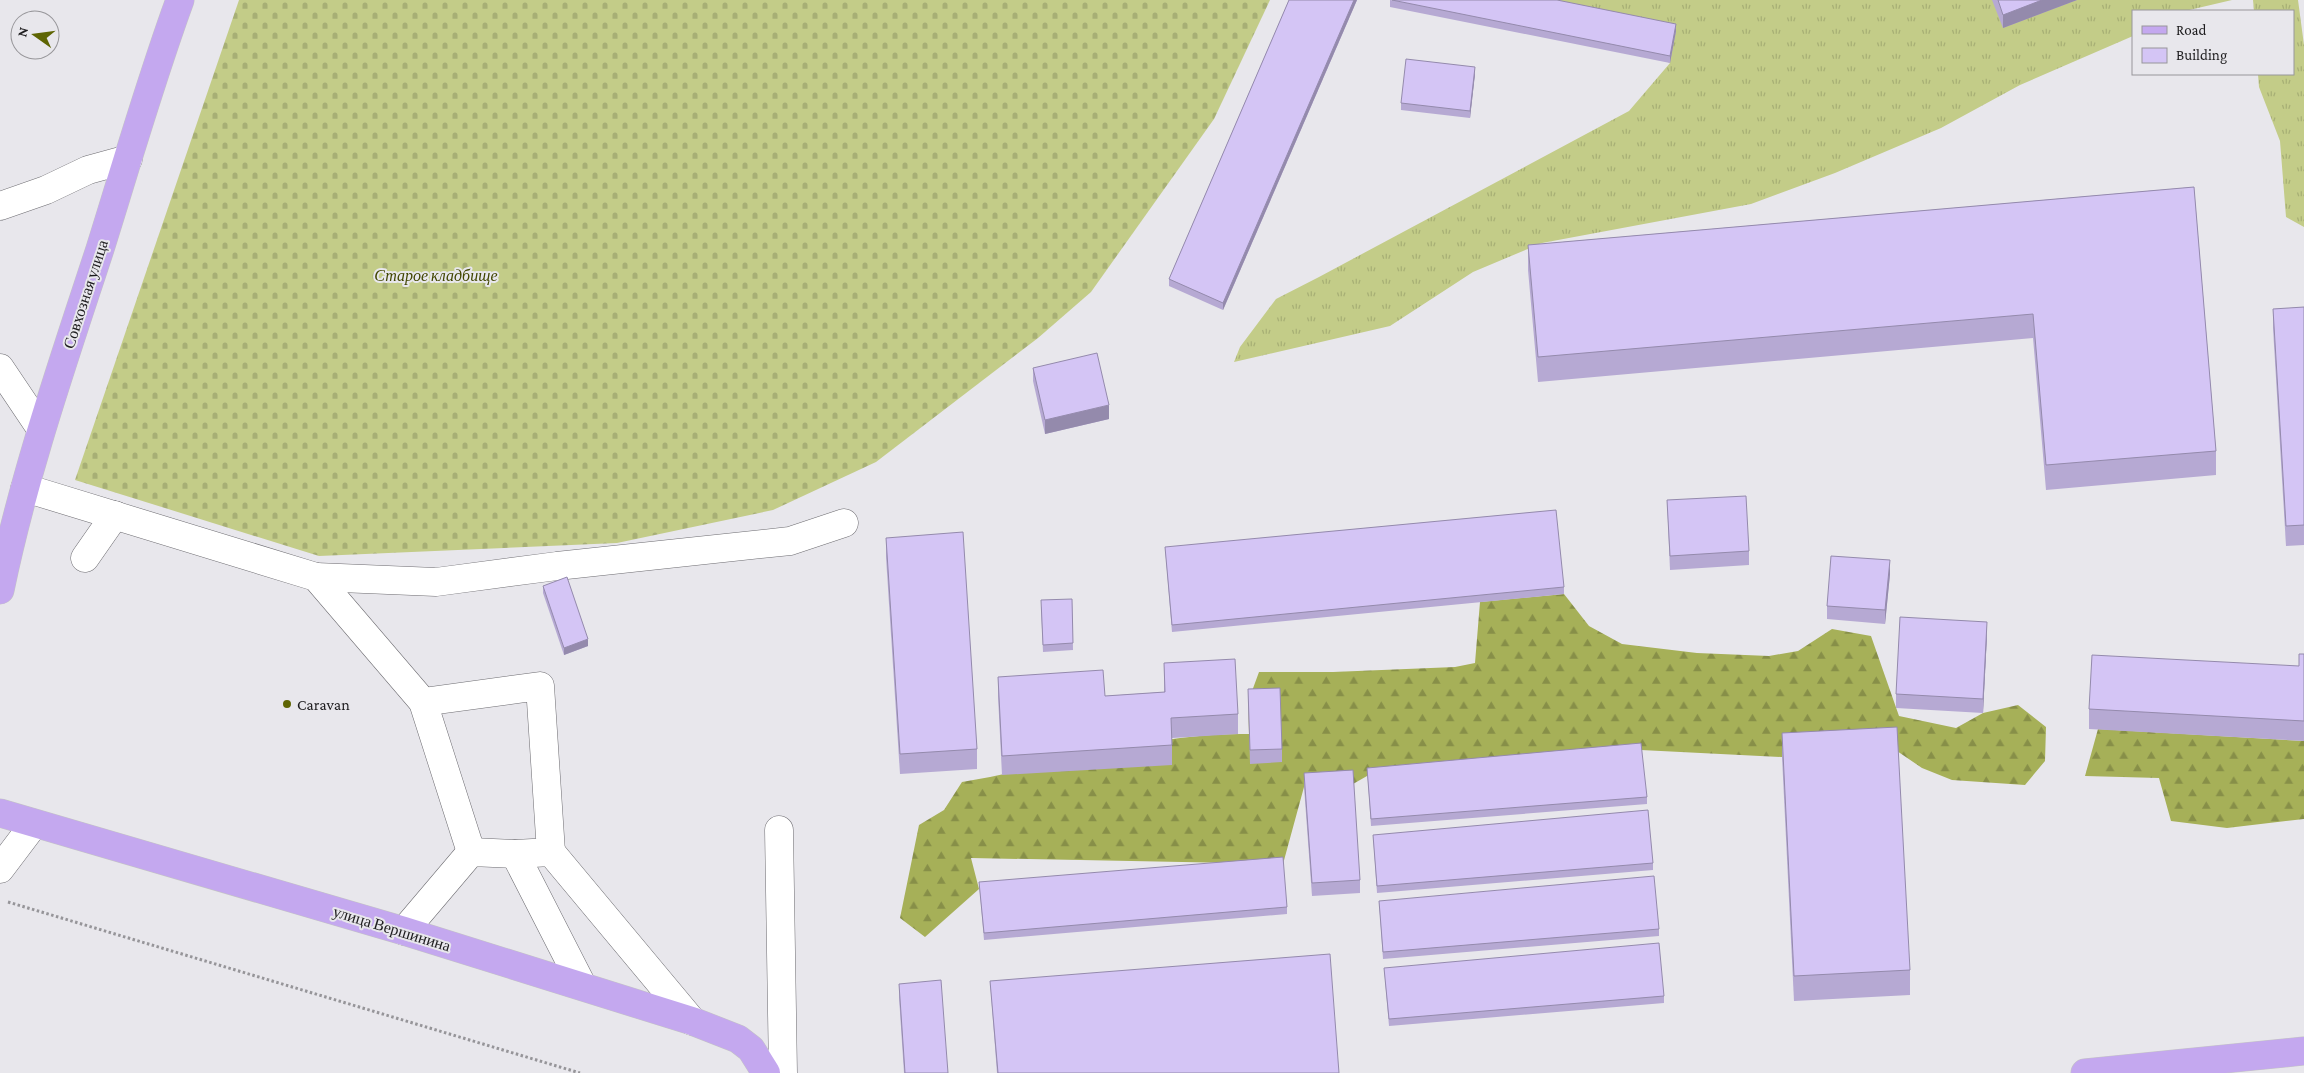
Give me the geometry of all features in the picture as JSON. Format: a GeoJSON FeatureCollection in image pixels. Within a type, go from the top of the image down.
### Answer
{"type":"FeatureCollection","features":[{"type":"Feature","properties":{"kind":"main road","name":"Совхозная улица"},"geometry":{"type":"LineString","coordinates":[[0,590],[41,429],[160,55],[180,0]]}},
{"type":"Feature","properties":{"kind":"main road","name":"улица Вершинина"},"geometry":{"type":"LineString","coordinates":[[0,813],[404,931],[692,1020],[738,1039],[751,1049],[766,1073]]}},
{"type":"Feature","properties":{"kind":"main road"},"geometry":{"type":"LineString","coordinates":[[2085,1073],[2304,1051]]}},
{"type":"Feature","properties":{"kind":"lane"},"geometry":{"type":"LineString","coordinates":[[0,206],[46,190],[88,170],[128,159]]}},
{"type":"Feature","properties":{"kind":"lane"},"geometry":{"type":"LineString","coordinates":[[0,368],[41,429]]}},
{"type":"Feature","properties":{"kind":"lane"},"geometry":{"type":"LineString","coordinates":[[25,488],[316,577],[436,582],[557,566],[789,552],[844,523]]}},
{"type":"Feature","properties":{"kind":"lane"},"geometry":{"type":"LineString","coordinates":[[85,558],[115,515]]}},
{"type":"Feature","properties":{"kind":"lane"},"geometry":{"type":"LineString","coordinates":[[316,577],[423,702],[471,852]]}},
{"type":"Feature","properties":{"kind":"lane"},"geometry":{"type":"LineString","coordinates":[[423,702],[540,686],[551,852],[692,1020]]}},
{"type":"Feature","properties":{"kind":"lane"},"geometry":{"type":"LineString","coordinates":[[0,869],[34,824]]}},
{"type":"Feature","properties":{"kind":"lane"},"geometry":{"type":"LineString","coordinates":[[779,830],[783,1073]]}},
{"type":"Feature","properties":{"kind":"lane"},"geometry":{"type":"LineString","coordinates":[[471,852],[516,854],[551,852]]}},
{"type":"Feature","properties":{"kind":"lane"},"geometry":{"type":"LineString","coordinates":[[404,931],[471,852]]}},
{"type":"Feature","properties":{"kind":"lane"},"geometry":{"type":"LineString","coordinates":[[516,854],[582,985]]}},
{"type":"Feature","properties":{"kind":"path"},"geometry":{"type":"LineString","coordinates":[[0,900],[580,1073]]}},
{"type":"Feature","properties":{"kind":"green space","name":"Старое кладбище"},"geometry":{"type":"Polygon","coordinates":[[[239,0],[1270,0],[1214,119],[1091,292],[1038,338],[876,462],[773,510],[617,543],[319,556],[75,480],[239,0]]]}},
{"type":"Feature","properties":{"kind":"green space"},"geometry":{"type":"Polygon","coordinates":[[[1522,0],[2232,0],[2189,10],[2132,10],[2132,36],[2020,85],[1941,128],[1835,173],[1751,204],[1542,243],[1473,272],[1390,326],[1234,362],[1240,347],[1276,299],[1629,111],[1670,63],[1522,0]]]}},
{"type":"Feature","properties":{"kind":"green space"},"geometry":{"type":"Polygon","coordinates":[[[2253,0],[2298,0],[2304,45],[2304,227],[2286,217],[2280,141],[2259,87],[2258,75],[2294,75],[2294,10],[2254,10],[2253,0]]]}},
{"type":"Feature","properties":{"kind":"green space"},"geometry":{"type":"Polygon","coordinates":[[[1564,594],[1589,626],[1622,644],[1697,653],[1769,656],[1798,651],[1832,629],[1871,636],[1899,716],[1956,728],[1983,713],[2018,705],[2046,727],[2045,761],[2025,785],[1952,780],[1922,768],[1897,751],[1781,757],[1641,750],[1367,776],[1353,784],[1304,787],[1283,864],[971,858],[979,889],[925,937],[900,918],[919,825],[944,810],[962,782],[1140,744],[1176,738],[1249,734],[1248,702],[1259,672],[1333,672],[1455,667],[1475,663],[1480,602],[1564,594]]]}},
{"type":"Feature","properties":{"kind":"green space"},"geometry":{"type":"Polygon","coordinates":[[[2098,729],[2304,741],[2304,819],[2227,828],[2171,821],[2159,778],[2085,776],[2098,729]]]}},
{"type":"Feature","properties":{"kind":"building"},"geometry":{"type":"Polygon","coordinates":[[[1289,0],[1354,0],[1223,303],[1169,279],[1289,0]]]}},
{"type":"Feature","properties":{"kind":"building"},"geometry":{"type":"Polygon","coordinates":[[[1392,0],[1557,0],[1676,24],[1670,56],[1392,0]]]}},
{"type":"Feature","properties":{"kind":"building"},"geometry":{"type":"Polygon","coordinates":[[[1998,0],[2042,0],[2003,15],[1998,0]]]}},
{"type":"Feature","properties":{"kind":"building"},"geometry":{"type":"Polygon","coordinates":[[[1406,59],[1475,67],[1470,111],[1401,103],[1406,59]]]}},
{"type":"Feature","properties":{"kind":"building"},"geometry":{"type":"Polygon","coordinates":[[[2194,187],[2216,451],[2046,465],[2033,314],[1538,357],[1528,245],[2194,187]]]}},
{"type":"Feature","properties":{"kind":"building"},"geometry":{"type":"Polygon","coordinates":[[[2304,307],[2304,525],[2286,526],[2273,309],[2304,307]]]}},
{"type":"Feature","properties":{"kind":"building"},"geometry":{"type":"Polygon","coordinates":[[[1097,353],[1109,405],[1045,420],[1033,368],[1097,353]]]}},
{"type":"Feature","properties":{"kind":"building"},"geometry":{"type":"Polygon","coordinates":[[[1746,496],[1749,551],[1670,556],[1667,500],[1746,496]]]}},
{"type":"Feature","properties":{"kind":"building"},"geometry":{"type":"Polygon","coordinates":[[[1556,510],[1564,587],[1172,625],[1165,547],[1556,510]]]}},
{"type":"Feature","properties":{"kind":"building"},"geometry":{"type":"Polygon","coordinates":[[[963,532],[977,749],[900,754],[886,538],[963,532]]]}},
{"type":"Feature","properties":{"kind":"building"},"geometry":{"type":"Polygon","coordinates":[[[1831,556],[1890,560],[1885,610],[1827,606],[1831,556]]]}},
{"type":"Feature","properties":{"kind":"building"},"geometry":{"type":"Polygon","coordinates":[[[567,577],[588,639],[564,648],[543,586],[567,577]]]}},
{"type":"Feature","properties":{"kind":"building"},"geometry":{"type":"Polygon","coordinates":[[[1072,599],[1073,643],[1043,645],[1041,600],[1072,599]]]}},
{"type":"Feature","properties":{"kind":"building"},"geometry":{"type":"Polygon","coordinates":[[[1900,617],[1987,622],[1983,699],[1896,694],[1900,617]]]}},
{"type":"Feature","properties":{"kind":"building"},"geometry":{"type":"Polygon","coordinates":[[[2299,654],[2304,654],[2304,721],[2089,709],[2092,655],[2299,666],[2299,654]]]}},
{"type":"Feature","properties":{"kind":"building"},"geometry":{"type":"Polygon","coordinates":[[[1235,659],[1238,714],[1171,718],[1172,745],[1002,756],[998,677],[1103,670],[1105,696],[1165,692],[1164,663],[1235,659]]]}},
{"type":"Feature","properties":{"kind":"building"},"geometry":{"type":"Polygon","coordinates":[[[1280,688],[1282,749],[1250,750],[1248,689],[1280,688]]]}},
{"type":"Feature","properties":{"kind":"building"},"geometry":{"type":"Polygon","coordinates":[[[1897,727],[1910,970],[1794,976],[1782,733],[1897,727]]]}},
{"type":"Feature","properties":{"kind":"building"},"geometry":{"type":"Polygon","coordinates":[[[1641,743],[1647,797],[1371,819],[1367,768],[1641,743]]]}},
{"type":"Feature","properties":{"kind":"building"},"geometry":{"type":"Polygon","coordinates":[[[1353,770],[1360,880],[1312,883],[1304,773],[1353,770]]]}},
{"type":"Feature","properties":{"kind":"building"},"geometry":{"type":"Polygon","coordinates":[[[1648,810],[1653,863],[1377,886],[1373,835],[1648,810]]]}},
{"type":"Feature","properties":{"kind":"building"},"geometry":{"type":"Polygon","coordinates":[[[1283,857],[1287,907],[984,933],[979,882],[1283,857]]]}},
{"type":"Feature","properties":{"kind":"building"},"geometry":{"type":"Polygon","coordinates":[[[1654,876],[1659,929],[1383,952],[1379,901],[1654,876]]]}},
{"type":"Feature","properties":{"kind":"building"},"geometry":{"type":"Polygon","coordinates":[[[1659,943],[1664,996],[1389,1019],[1384,968],[1659,943]]]}},
{"type":"Feature","properties":{"kind":"building"},"geometry":{"type":"Polygon","coordinates":[[[1330,954],[1339,1073],[998,1073],[990,981],[1330,954]]]}},
{"type":"Feature","properties":{"kind":"building"},"geometry":{"type":"Polygon","coordinates":[[[941,980],[948,1073],[905,1073],[899,984],[941,980]]]}},
{"type":"Feature","properties":{"kind":"place","name":"Caravan"},"geometry":{"type":"Point","coordinates":[287,704]}}]}
